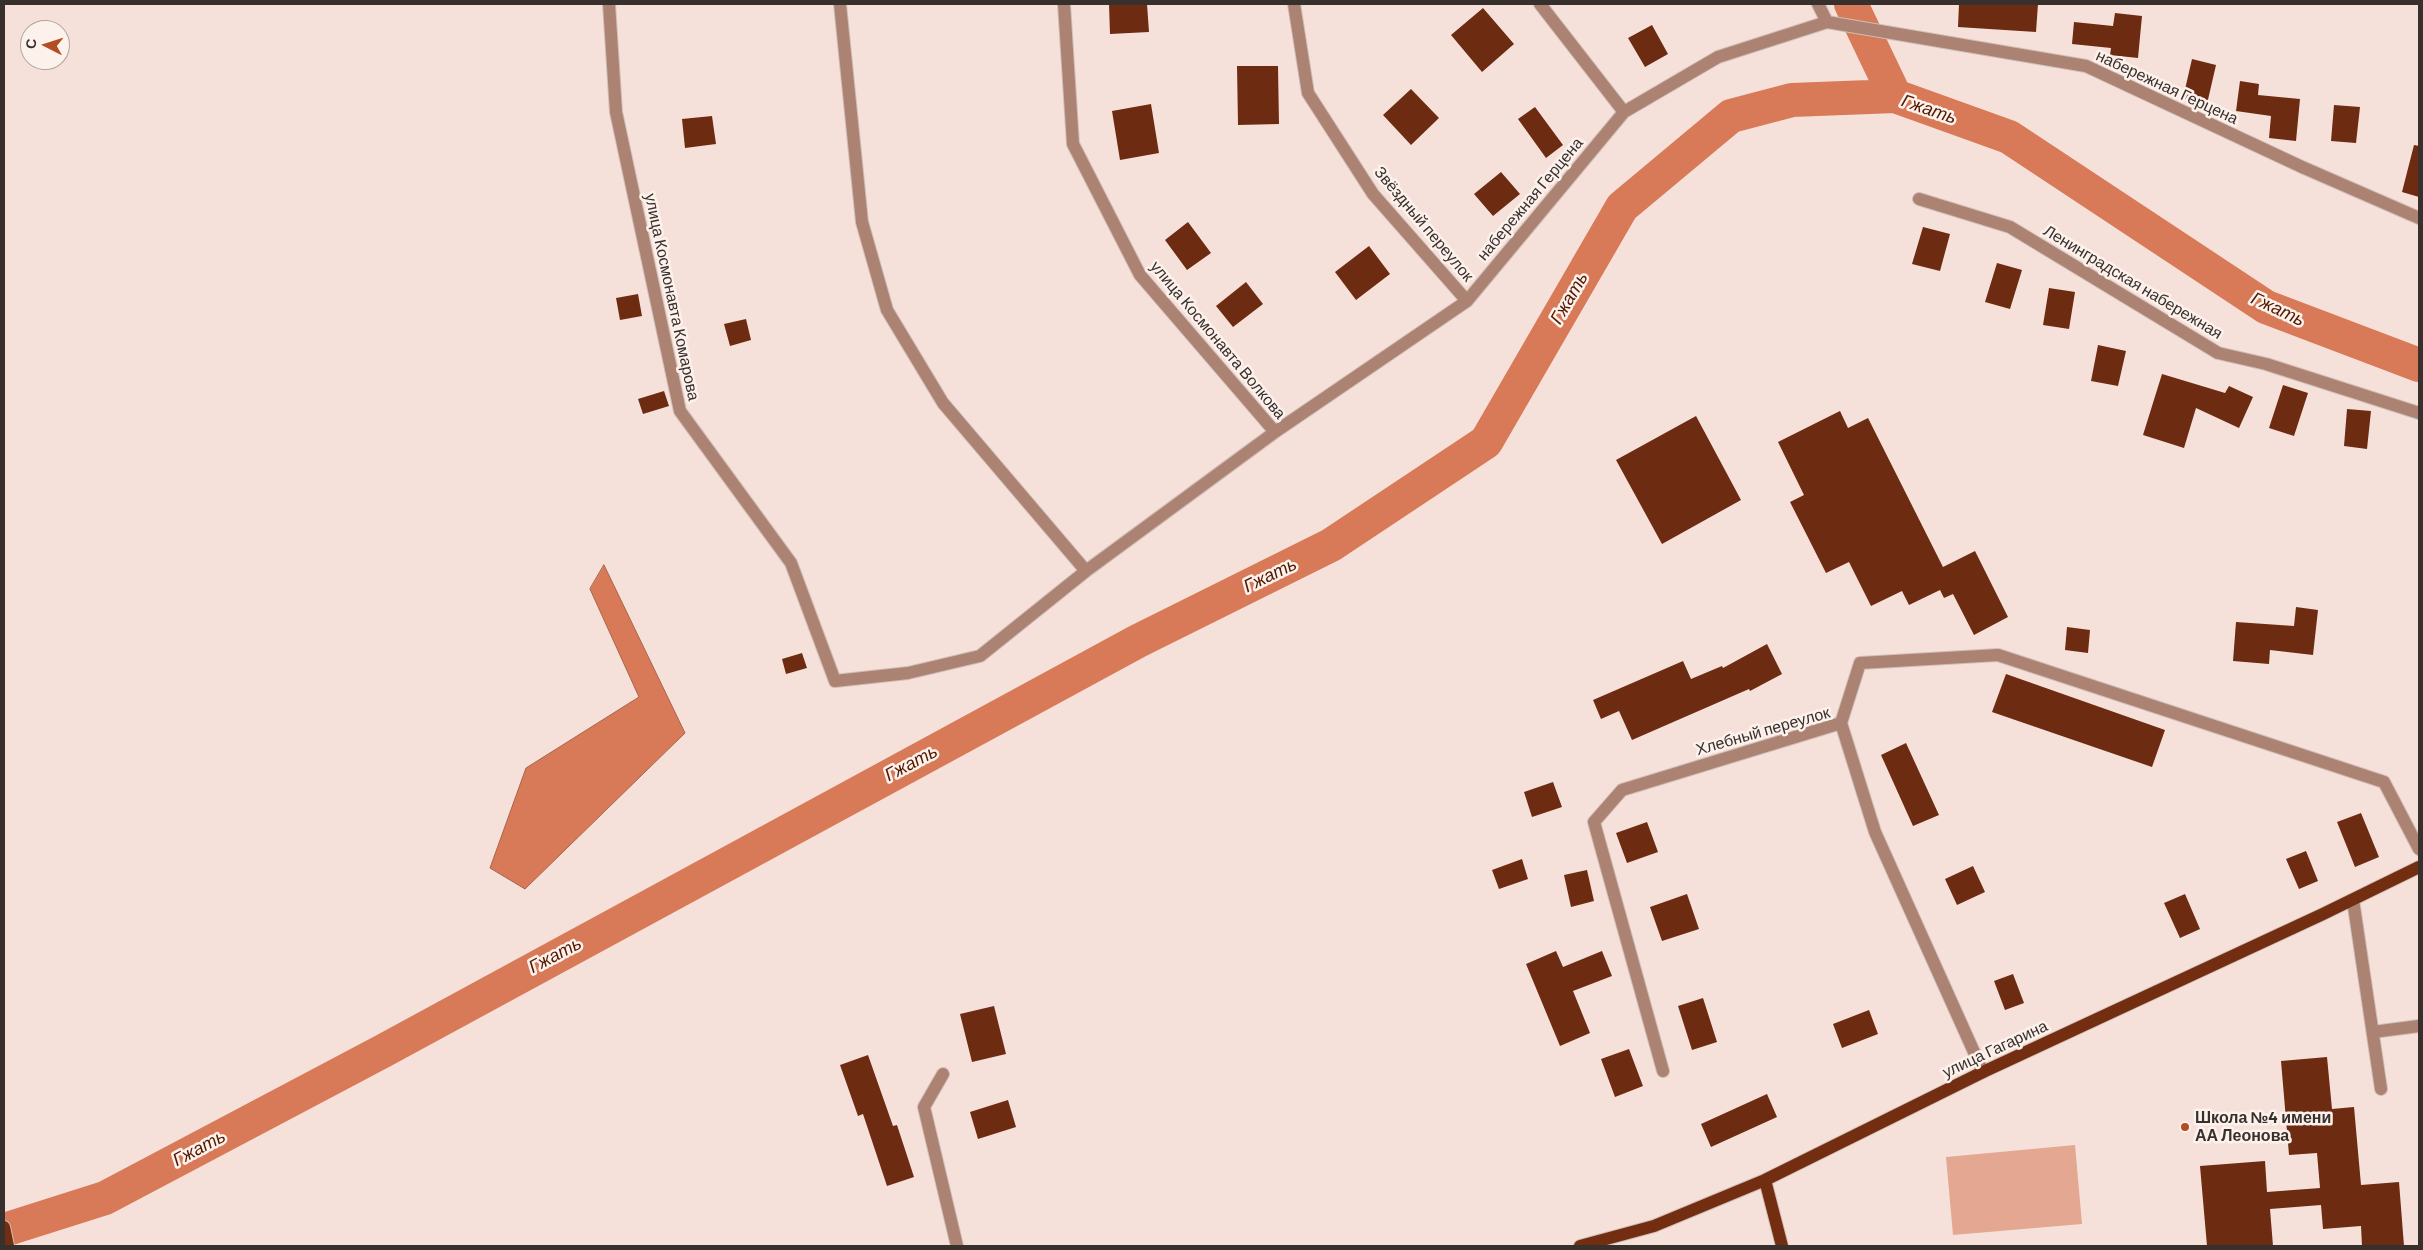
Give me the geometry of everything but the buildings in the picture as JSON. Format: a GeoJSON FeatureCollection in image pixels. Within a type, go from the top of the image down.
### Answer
{"type":"FeatureCollection","features":[{"type":"Feature","properties":{"kind":"main road","name":"улица Гагарина"},"geometry":{"type":"LineString","coordinates":[[1580,1246],[1654,1226],[1765,1180],[1983,1072],[2353,900],[2419,867]]}},
{"type":"Feature","properties":{"kind":"main road"},"geometry":{"type":"LineString","coordinates":[[1765,1180],[1782,1246]]}},
{"type":"Feature","properties":{"kind":"main road"},"geometry":{"type":"LineString","coordinates":[[4,1227],[8,1246]]}},
{"type":"Feature","properties":{"kind":"street","name":"улица Космонавта Комарова"},"geometry":{"type":"LineString","coordinates":[[608,4],[616,112],[680,411],[791,563],[835,681],[908,673],[980,656]]}},
{"type":"Feature","properties":{"kind":"street"},"geometry":{"type":"LineString","coordinates":[[840,4],[862,222],[887,310],[943,403],[1086,571]]}},
{"type":"Feature","properties":{"kind":"street","name":"улица Космонавта Волкова"},"geometry":{"type":"LineString","coordinates":[[980,656],[1086,571],[1275,432],[1140,275],[1073,144],[1064,4]]}},
{"type":"Feature","properties":{"kind":"street","name":"Звёздный переулок"},"geometry":{"type":"LineString","coordinates":[[1294,4],[1308,93],[1373,194],[1467,300]]}},
{"type":"Feature","properties":{"kind":"street"},"geometry":{"type":"LineString","coordinates":[[1540,4],[1624,112]]}},
{"type":"Feature","properties":{"kind":"street"},"geometry":{"type":"LineString","coordinates":[[1818,4],[1827,22]]}},
{"type":"Feature","properties":{"kind":"street","name":"набережная Герцена"},"geometry":{"type":"LineString","coordinates":[[1275,432],[1467,300],[1624,112],[1718,57],[1827,22],[2086,66],[2302,167],[2419,218]]}},
{"type":"Feature","properties":{"kind":"street","name":"Ленинградская набережная"},"geometry":{"type":"LineString","coordinates":[[1919,199],[2010,227],[2218,352],[2266,364],[2419,413]]}},
{"type":"Feature","properties":{"kind":"street"},"geometry":{"type":"LineString","coordinates":[[1841,723],[1860,663],[1998,655],[2384,782],[2419,848]]}},
{"type":"Feature","properties":{"kind":"street","name":"Хлебный переулок"},"geometry":{"type":"LineString","coordinates":[[1663,1071],[1594,822],[1622,790],[1841,723],[1875,832],[1983,1072]]}},
{"type":"Feature","properties":{"kind":"street"},"geometry":{"type":"LineString","coordinates":[[2353,900],[2381,1089]]}},
{"type":"Feature","properties":{"kind":"street"},"geometry":{"type":"LineString","coordinates":[[2372,1032],[2419,1026]]}},
{"type":"Feature","properties":{"kind":"street"},"geometry":{"type":"LineString","coordinates":[[943,1074],[924,1107],[957,1246]]}},
{"type":"Feature","properties":{"kind":"shaded area"},"geometry":{"type":"Polygon","coordinates":[[[604,565],[685,733],[525,889],[490,868],[526,768],[639,697],[590,589],[604,565]]]}},
{"type":"Feature","properties":{"kind":"shaded area"},"geometry":{"type":"Polygon","coordinates":[[[2075,1145],[2082,1224],[1953,1235],[1946,1157],[2075,1145]]]}},
{"type":"Feature","properties":{"kind":"waterway"},"geometry":{"type":"LineString","coordinates":[[1851,4],[1895,96]]}},
{"type":"Feature","properties":{"kind":"waterway","name":"Гжать"},"geometry":{"type":"LineString","coordinates":[[4,1230],[105,1198],[383,1051],[1138,641],[1331,545],[1486,442],[1622,207],[1731,116],[1792,100],[1895,96],[2009,137],[2266,307],[2419,365]]}},
{"type":"Feature","properties":{"kind":"place","name":"Школа №4 имени АА Леонова"},"geometry":{"type":"Point","coordinates":[2185,1127]}}]}
